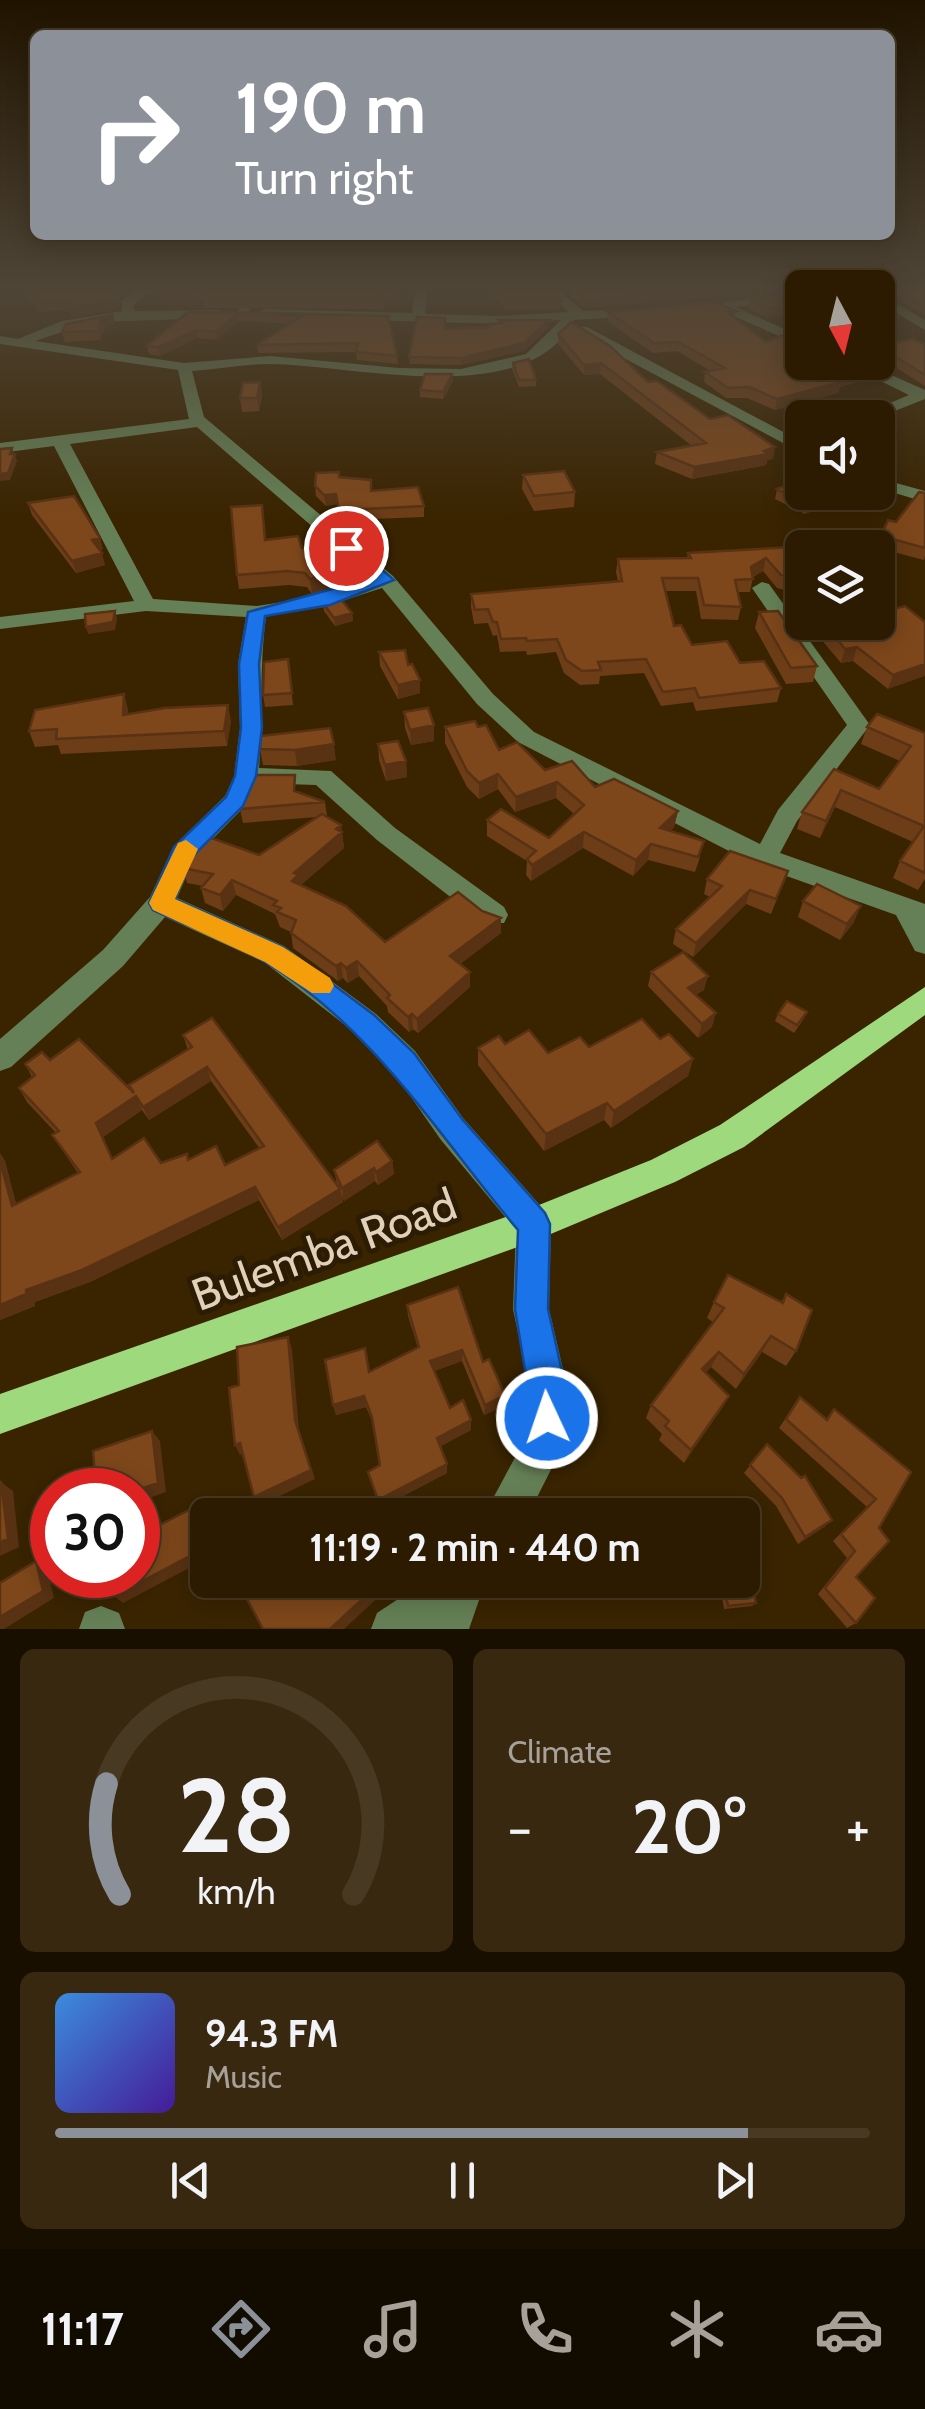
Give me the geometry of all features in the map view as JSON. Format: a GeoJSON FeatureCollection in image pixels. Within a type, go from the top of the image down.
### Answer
{"type":"FeatureCollection","features":[{"type":"Feature","properties":{"kind":"main road","name":"Bulemba Road"},"geometry":{"type":"LineString","coordinates":[[0,1414],[534,1224],[732,1136],[925,999]]}},
{"type":"Feature","properties":{"kind":"street"},"geometry":{"type":"LineString","coordinates":[[171,364],[212,364]]}},
{"type":"Feature","properties":{"kind":"street"},"geometry":{"type":"LineString","coordinates":[[313,364],[461,373],[498,364]]}},
{"type":"Feature","properties":{"kind":"street"},"geometry":{"type":"LineString","coordinates":[[654,364],[785,436]]}},
{"type":"Feature","properties":{"kind":"street"},"geometry":{"type":"LineString","coordinates":[[184,366],[194,413],[201,422],[386,580],[484,698],[526,737],[765,858],[915,912],[925,943]]}},
{"type":"Feature","properties":{"kind":"street"},"geometry":{"type":"LineString","coordinates":[[889,380],[923,395]]}},
{"type":"Feature","properties":{"kind":"street"},"geometry":{"type":"LineString","coordinates":[[895,405],[923,395]]}},
{"type":"Feature","properties":{"kind":"street"},"geometry":{"type":"LineString","coordinates":[[0,448],[201,422]]}},
{"type":"Feature","properties":{"kind":"street"},"geometry":{"type":"LineString","coordinates":[[59,439],[146,605]]}},
{"type":"Feature","properties":{"kind":"street"},"geometry":{"type":"LineString","coordinates":[[895,487],[925,497]]}},
{"type":"Feature","properties":{"kind":"street"},"geometry":{"type":"LineString","coordinates":[[0,622],[146,605],[257,612],[324,601],[386,580]]}},
{"type":"Feature","properties":{"kind":"street"},"geometry":{"type":"LineString","coordinates":[[762,588],[858,725],[787,816],[765,858]]}},
{"type":"Feature","properties":{"kind":"street"},"geometry":{"type":"LineString","coordinates":[[0,1058],[113,958],[161,903],[182,853],[235,801],[246,776],[251,728],[249,664],[257,612]]}},
{"type":"Feature","properties":{"kind":"street"},"geometry":{"type":"LineString","coordinates":[[246,776],[322,778],[386,834],[494,914]]}},
{"type":"Feature","properties":{"kind":"street"},"geometry":{"type":"LineString","coordinates":[[161,903],[274,954],[364,1023],[404,1061],[452,1129],[534,1224],[532,1309],[550,1394],[545,1442],[514,1498]]}},
{"type":"Feature","properties":{"kind":"street"},"geometry":{"type":"LineString","coordinates":[[394,1629],[439,1598]]}},
{"type":"Feature","properties":{"kind":"street"},"geometry":{"type":"LineString","coordinates":[[447,1629],[458,1598]]}},
{"type":"Feature","properties":{"kind":"building"},"geometry":{"type":"Polygon","coordinates":[[[513,364],[531,364],[536,380],[519,380],[513,364]]]}},
{"type":"Feature","properties":{"kind":"building"},"geometry":{"type":"Polygon","coordinates":[[[602,364],[629,364],[648,382],[657,381],[710,419],[728,415],[775,447],[764,451],[768,454],[694,467],[657,452],[706,443],[602,364]]]}},
{"type":"Feature","properties":{"kind":"building"},"geometry":{"type":"Polygon","coordinates":[[[718,364],[785,364],[785,380],[841,382],[777,399],[749,387],[728,388],[705,372],[725,368],[718,364]]]}},
{"type":"Feature","properties":{"kind":"building"},"geometry":{"type":"Polygon","coordinates":[[[907,364],[925,364],[925,375],[907,364]]]}},
{"type":"Feature","properties":{"kind":"building"},"geometry":{"type":"Polygon","coordinates":[[[425,374],[452,374],[443,392],[420,390],[425,374]]]}},
{"type":"Feature","properties":{"kind":"building"},"geometry":{"type":"Polygon","coordinates":[[[260,382],[257,398],[240,398],[243,383],[260,382]]]}},
{"type":"Feature","properties":{"kind":"building"},"geometry":{"type":"Polygon","coordinates":[[[12,448],[10,454],[15,454],[8,473],[0,474],[0,449],[12,448]]]}},
{"type":"Feature","properties":{"kind":"building"},"geometry":{"type":"Polygon","coordinates":[[[564,471],[575,492],[534,496],[523,475],[564,471]]]}},
{"type":"Feature","properties":{"kind":"building"},"geometry":{"type":"Polygon","coordinates":[[[339,472],[339,477],[371,480],[371,491],[418,487],[424,506],[344,510],[338,506],[336,494],[324,495],[315,486],[316,473],[339,472]]]}},
{"type":"Feature","properties":{"kind":"building"},"geometry":{"type":"Polygon","coordinates":[[[919,492],[925,493],[925,548],[895,540],[895,530],[884,530],[888,520],[896,522],[919,492]]]}},
{"type":"Feature","properties":{"kind":"building"},"geometry":{"type":"Polygon","coordinates":[[[74,496],[100,538],[92,540],[102,553],[72,561],[28,503],[74,496]]]}},
{"type":"Feature","properties":{"kind":"building"},"geometry":{"type":"Polygon","coordinates":[[[262,505],[265,540],[298,536],[302,548],[332,542],[348,568],[310,579],[305,573],[287,571],[237,575],[231,507],[262,505]]]}},
{"type":"Feature","properties":{"kind":"building"},"geometry":{"type":"Polygon","coordinates":[[[785,547],[785,576],[766,558],[751,567],[753,579],[735,580],[741,607],[704,605],[698,578],[662,578],[674,626],[681,625],[692,645],[727,641],[740,663],[764,661],[781,688],[699,698],[695,688],[663,692],[646,659],[598,662],[601,670],[582,671],[566,660],[557,639],[501,639],[497,622],[493,622],[488,609],[475,610],[471,594],[622,581],[618,559],[691,558],[688,553],[785,547]]]}},
{"type":"Feature","properties":{"kind":"building"},"geometry":{"type":"Polygon","coordinates":[[[340,598],[352,613],[334,618],[323,603],[340,598]]]}},
{"type":"Feature","properties":{"kind":"building"},"geometry":{"type":"Polygon","coordinates":[[[905,606],[925,622],[925,664],[893,675],[857,647],[845,649],[838,640],[895,640],[895,609],[905,606]]]}},
{"type":"Feature","properties":{"kind":"building"},"geometry":{"type":"Polygon","coordinates":[[[115,611],[113,622],[86,627],[85,614],[115,611]]]}},
{"type":"Feature","properties":{"kind":"building"},"geometry":{"type":"Polygon","coordinates":[[[778,611],[785,621],[785,640],[799,640],[817,666],[791,668],[759,612],[778,611]]]}},
{"type":"Feature","properties":{"kind":"building"},"geometry":{"type":"Polygon","coordinates":[[[405,650],[408,665],[412,664],[420,680],[398,685],[379,652],[405,650]]]}},
{"type":"Feature","properties":{"kind":"building"},"geometry":{"type":"Polygon","coordinates":[[[288,659],[292,693],[263,695],[264,662],[288,659]]]}},
{"type":"Feature","properties":{"kind":"building"},"geometry":{"type":"Polygon","coordinates":[[[124,694],[123,715],[228,705],[224,731],[56,739],[57,729],[29,731],[35,710],[124,694]]]}},
{"type":"Feature","properties":{"kind":"building"},"geometry":{"type":"Polygon","coordinates":[[[428,708],[434,725],[410,730],[404,712],[428,708]]]}},
{"type":"Feature","properties":{"kind":"building"},"geometry":{"type":"Polygon","coordinates":[[[877,714],[925,733],[925,873],[900,861],[924,826],[841,790],[826,821],[802,812],[834,769],[879,789],[911,746],[867,727],[877,714]]]}},
{"type":"Feature","properties":{"kind":"building"},"geometry":{"type":"Polygon","coordinates":[[[475,721],[478,727],[486,725],[499,750],[517,742],[545,770],[572,761],[595,787],[614,779],[678,811],[660,828],[704,841],[698,857],[651,844],[636,860],[584,832],[532,865],[527,859],[536,851],[487,820],[501,809],[549,838],[584,805],[557,782],[516,797],[498,774],[479,783],[467,771],[445,727],[475,721]]]}},
{"type":"Feature","properties":{"kind":"building"},"geometry":{"type":"Polygon","coordinates":[[[330,728],[334,744],[295,750],[260,749],[261,736],[330,728]]]}},
{"type":"Feature","properties":{"kind":"building"},"geometry":{"type":"Polygon","coordinates":[[[398,741],[406,761],[385,765],[378,744],[398,741]]]}},
{"type":"Feature","properties":{"kind":"building"},"geometry":{"type":"Polygon","coordinates":[[[254,775],[295,775],[294,791],[325,802],[240,809],[254,775]]]}},
{"type":"Feature","properties":{"kind":"building"},"geometry":{"type":"Polygon","coordinates":[[[322,814],[341,825],[336,829],[342,832],[294,873],[298,875],[292,881],[346,906],[385,942],[458,892],[482,911],[501,918],[450,956],[470,972],[417,1019],[412,1014],[408,1017],[387,998],[390,995],[357,961],[346,968],[341,963],[336,966],[291,933],[296,920],[277,912],[281,908],[273,905],[277,901],[232,880],[220,895],[201,888],[213,874],[183,868],[203,835],[259,855],[322,814]]]}},
{"type":"Feature","properties":{"kind":"building"},"geometry":{"type":"Polygon","coordinates":[[[730,851],[788,871],[776,899],[750,890],[696,943],[676,929],[722,886],[707,879],[730,851]]]}},
{"type":"Feature","properties":{"kind":"building"},"geometry":{"type":"Polygon","coordinates":[[[817,884],[861,906],[847,924],[803,901],[817,884]]]}},
{"type":"Feature","properties":{"kind":"building"},"geometry":{"type":"Polygon","coordinates":[[[683,952],[708,976],[688,988],[716,1013],[702,1024],[651,972],[683,952]]]}},
{"type":"Feature","properties":{"kind":"building"},"geometry":{"type":"Polygon","coordinates":[[[787,1001],[807,1012],[797,1025],[778,1014],[787,1001]]]}},
{"type":"Feature","properties":{"kind":"building"},"geometry":{"type":"Polygon","coordinates":[[[212,1018],[340,1189],[278,1227],[255,1187],[0,1305],[0,1161],[12,1206],[80,1172],[52,1135],[59,1131],[19,1088],[35,1075],[25,1064],[42,1052],[50,1060],[79,1039],[134,1093],[129,1085],[192,1047],[183,1035],[212,1018]],[[207,1067],[143,1107],[136,1096],[96,1123],[112,1159],[144,1138],[161,1163],[187,1154],[188,1160],[216,1146],[225,1165],[264,1146],[207,1067]]]}},
{"type":"Feature","properties":{"kind":"building"},"geometry":{"type":"Polygon","coordinates":[[[642,1019],[660,1039],[669,1034],[693,1059],[614,1111],[607,1103],[546,1134],[478,1048],[499,1036],[505,1044],[529,1030],[548,1053],[580,1037],[589,1047],[642,1019]]]}},
{"type":"Feature","properties":{"kind":"building"},"geometry":{"type":"Polygon","coordinates":[[[377,1141],[392,1161],[342,1188],[334,1170],[377,1141]]]}},
{"type":"Feature","properties":{"kind":"building"},"geometry":{"type":"Polygon","coordinates":[[[728,1275],[783,1303],[786,1294],[812,1310],[796,1351],[771,1336],[744,1374],[719,1352],[702,1369],[729,1396],[691,1450],[665,1426],[669,1421],[651,1405],[724,1308],[714,1302],[728,1275]]]}},
{"type":"Feature","properties":{"kind":"building"},"geometry":{"type":"Polygon","coordinates":[[[458,1287],[483,1362],[489,1359],[505,1395],[485,1405],[462,1350],[430,1361],[450,1408],[463,1400],[471,1420],[437,1438],[447,1464],[377,1498],[368,1472],[380,1465],[372,1417],[364,1396],[333,1405],[325,1360],[365,1348],[369,1372],[419,1347],[407,1305],[458,1287]]]}},
{"type":"Feature","properties":{"kind":"building"},"geometry":{"type":"Polygon","coordinates":[[[288,1337],[295,1420],[311,1470],[254,1497],[240,1443],[235,1445],[229,1388],[239,1385],[237,1347],[288,1337]]]}},
{"type":"Feature","properties":{"kind":"building"},"geometry":{"type":"Polygon","coordinates":[[[800,1397],[827,1420],[834,1409],[911,1472],[879,1528],[889,1541],[856,1577],[875,1598],[856,1623],[825,1588],[855,1551],[841,1534],[876,1499],[786,1419],[800,1397]]]}},
{"type":"Feature","properties":{"kind":"building"},"geometry":{"type":"Polygon","coordinates":[[[152,1431],[156,1468],[94,1468],[93,1451],[152,1431]]]}},
{"type":"Feature","properties":{"kind":"building"},"geometry":{"type":"Polygon","coordinates":[[[767,1444],[801,1478],[805,1476],[832,1520],[805,1537],[782,1498],[750,1465],[767,1444]]]}},
{"type":"Feature","properties":{"kind":"building"},"geometry":{"type":"Polygon","coordinates":[[[0,1482],[8,1539],[0,1542],[0,1482]]]}},
{"type":"Feature","properties":{"kind":"building"},"geometry":{"type":"Polygon","coordinates":[[[190,1510],[190,1556],[160,1572],[160,1525],[190,1510]]]}},
{"type":"Feature","properties":{"kind":"building"},"geometry":{"type":"Polygon","coordinates":[[[30,1565],[31,1598],[0,1617],[0,1583],[30,1565]]]}},
{"type":"Feature","properties":{"kind":"building"},"geometry":{"type":"Polygon","coordinates":[[[246,1598],[364,1598],[330,1629],[263,1629],[246,1598]]]}},
{"type":"Feature","properties":{"kind":"building"},"geometry":{"type":"Polygon","coordinates":[[[726,1598],[755,1598],[756,1603],[728,1606],[726,1598]]]}},
{"type":"Feature","properties":{"kind":"slow traffic"},"geometry":{"type":"LineString","coordinates":[[186,849],[161,903],[274,954],[321,986]]}},
{"type":"Feature","properties":{"kind":"route"},"geometry":{"type":"LineString","coordinates":[[346,548],[386,580],[324,601],[257,612],[249,664],[251,728],[246,776],[235,801],[205,826],[182,853],[161,903],[274,954],[321,986],[364,1023],[404,1061],[452,1129],[534,1224],[532,1309],[550,1394],[547,1418]]}}]}
